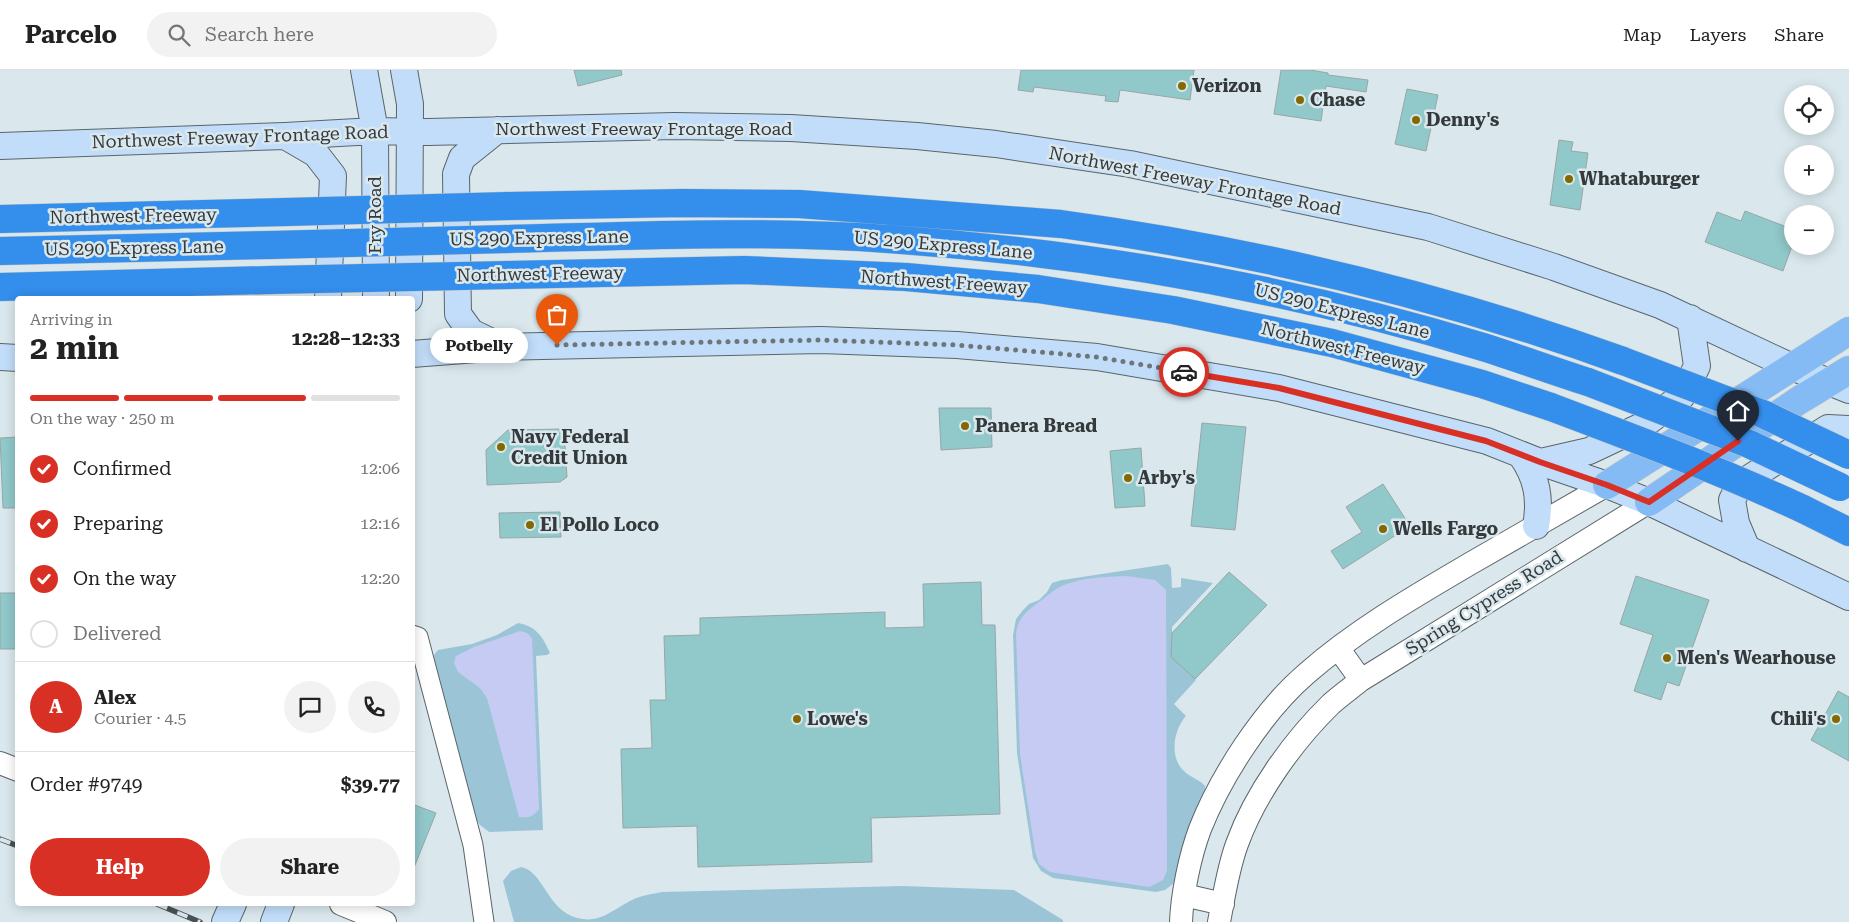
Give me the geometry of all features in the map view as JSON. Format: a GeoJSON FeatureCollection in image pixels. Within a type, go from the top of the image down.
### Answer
{"type":"FeatureCollection","features":[{"type":"Feature","properties":{"kind":"highway","name":"Northwest Freeway"},"geometry":{"type":"LineString","coordinates":[[0,219],[684,203],[800,204],[1080,227],[1234,252],[1346,277],[1487,316],[1623,361],[1754,410],[1849,455]]}},
{"type":"Feature","properties":{"kind":"highway","name":"US 290 Express Lane"},"geometry":{"type":"LineString","coordinates":[[0,251],[762,234],[885,239],[985,247],[1053,255],[1134,266],[1236,285],[1363,315],[1483,347],[1588,382],[1749,444],[1844,489]]}},
{"type":"Feature","properties":{"kind":"highway","name":"Northwest Freeway"},"geometry":{"type":"LineString","coordinates":[[0,287],[744,270],[906,277],[1038,289],[1173,310],[1332,343],[1482,384],[1551,407],[1661,448],[1749,484],[1849,532]]}},
{"type":"Feature","properties":{"kind":"main road","name":"Fry Road"},"geometry":{"type":"LineString","coordinates":[[364,70],[375,131],[376,296]]}},
{"type":"Feature","properties":{"kind":"main road"},"geometry":{"type":"LineString","coordinates":[[404,70],[410,104],[411,132],[409,168],[409,296]]}},
{"type":"Feature","properties":{"kind":"main road","name":"Northwest Freeway Frontage Road"},"geometry":{"type":"LineString","coordinates":[[0,146],[375,131],[411,132],[674,126],[791,128],[917,136],[996,144],[1130,164],[1428,228],[1554,266],[1660,305],[1792,367],[1842,381]]}},
{"type":"Feature","properties":{"kind":"main road"},"geometry":{"type":"LineString","coordinates":[[497,130],[462,158],[456,174],[458,314],[471,332],[502,347]]}},
{"type":"Feature","properties":{"kind":"main road"},"geometry":{"type":"LineString","coordinates":[[285,136],[316,154],[333,176],[328,296]]}},
{"type":"Feature","properties":{"kind":"main road"},"geometry":{"type":"LineString","coordinates":[[1530,458],[1589,452],[1642,426],[1682,396],[1697,366],[1690,318]]}},
{"type":"Feature","properties":{"kind":"main road"},"geometry":{"type":"LineString","coordinates":[[1607,485],[1849,332]]}},
{"type":"Feature","properties":{"kind":"main road"},"geometry":{"type":"LineString","coordinates":[[415,354],[502,347],[821,340],[957,345],[1097,357],[1279,388],[1486,441],[1649,502],[1849,597]]}},
{"type":"Feature","properties":{"kind":"main road"},"geometry":{"type":"LineString","coordinates":[[0,357],[15,358]]}},
{"type":"Feature","properties":{"kind":"main road","name":"Spring Cypress Road"},"geometry":{"type":"LineString","coordinates":[[1649,502],[1798,401],[1842,381]]}},
{"type":"Feature","properties":{"kind":"main road"},"geometry":{"type":"LineString","coordinates":[[1747,549],[1736,523],[1732,500],[1740,484],[1828,428],[1849,429]]}},
{"type":"Feature","properties":{"kind":"main road"},"geometry":{"type":"LineString","coordinates":[[1530,458],[1527,464],[1536,483],[1539,505],[1536,526]]}},
{"type":"Feature","properties":{"kind":"main road"},"geometry":{"type":"LineString","coordinates":[[225,922],[232,906]]}},
{"type":"Feature","properties":{"kind":"main road"},"geometry":{"type":"LineString","coordinates":[[274,922],[280,906]]}},
{"type":"Feature","properties":{"kind":"street"},"geometry":{"type":"LineString","coordinates":[[1181,922],[1184,895],[1200,831],[1214,798],[1246,745],[1278,704],[1305,674],[1406,600],[1607,485]]}},
{"type":"Feature","properties":{"kind":"street","name":"Spring Cypress Road"},"geometry":{"type":"LineString","coordinates":[[1221,913],[1237,844],[1262,794],[1279,767],[1308,729],[1332,704],[1361,680],[1649,502]]}},
{"type":"Feature","properties":{"kind":"street"},"geometry":{"type":"LineString","coordinates":[[415,636],[418,636],[473,846],[484,922]]}},
{"type":"Feature","properties":{"kind":"street"},"geometry":{"type":"LineString","coordinates":[[1338,648],[1361,680]]}},
{"type":"Feature","properties":{"kind":"street"},"geometry":{"type":"LineString","coordinates":[[0,762],[15,769]]}},
{"type":"Feature","properties":{"kind":"street"},"geometry":{"type":"LineString","coordinates":[[1184,895],[1221,913]]}},
{"type":"Feature","properties":{"kind":"street"},"geometry":{"type":"LineString","coordinates":[[346,906],[385,922]]}},
{"type":"Feature","properties":{"kind":"shaded area"},"geometry":{"type":"Polygon","coordinates":[[[1168,564],[1171,568],[1172,588],[1181,587],[1181,578],[1213,583],[1172,627],[1173,657],[1196,680],[1174,704],[1186,716],[1176,735],[1176,757],[1185,772],[1205,786],[1205,794],[1179,871],[1173,884],[1165,890],[1156,892],[1053,878],[1041,871],[1033,858],[1017,753],[1013,635],[1016,619],[1029,604],[1039,600],[1047,592],[1052,583],[1168,564]]]}},
{"type":"Feature","properties":{"kind":"shaded area"},"geometry":{"type":"Polygon","coordinates":[[[1127,576],[1155,580],[1166,590],[1167,871],[1163,880],[1149,887],[1050,872],[1039,864],[1035,851],[1020,754],[1016,632],[1022,618],[1050,593],[1066,584],[1092,578],[1127,576]]]}},
{"type":"Feature","properties":{"kind":"shaded area"},"geometry":{"type":"Polygon","coordinates":[[[518,623],[530,627],[538,633],[550,653],[536,656],[543,830],[489,832],[480,825],[472,813],[434,676],[434,655],[438,650],[472,644],[497,635],[518,623]]]}},
{"type":"Feature","properties":{"kind":"shaded area"},"geometry":{"type":"Polygon","coordinates":[[[520,631],[527,633],[532,638],[539,809],[533,815],[526,817],[519,817],[487,698],[480,688],[458,672],[454,663],[456,656],[474,647],[520,631]]]}},
{"type":"Feature","properties":{"kind":"shaded area"},"geometry":{"type":"Polygon","coordinates":[[[521,867],[529,870],[536,876],[562,910],[571,916],[583,919],[603,916],[636,898],[662,892],[903,886],[1014,890],[1063,920],[1063,922],[514,922],[503,881],[511,871],[521,867]]]}},
{"type":"Feature","properties":{"kind":"building"},"geometry":{"type":"Polygon","coordinates":[[[574,70],[621,70],[622,75],[578,86],[574,70]]]}},
{"type":"Feature","properties":{"kind":"building"},"geometry":{"type":"Polygon","coordinates":[[[1021,70],[1194,70],[1190,100],[1120,90],[1118,102],[1105,101],[1106,96],[1034,87],[1033,92],[1018,90],[1021,70]]]}},
{"type":"Feature","properties":{"kind":"building","name":"Chase"},"geometry":{"type":"Polygon","coordinates":[[[1281,70],[1310,70],[1328,73],[1328,75],[1368,80],[1366,92],[1326,86],[1321,121],[1274,114],[1281,70]]]}},
{"type":"Feature","properties":{"kind":"building","name":"Denny's"},"geometry":{"type":"Polygon","coordinates":[[[1407,89],[1438,95],[1426,151],[1395,144],[1407,89]]]}},
{"type":"Feature","properties":{"kind":"building","name":"Whataburger"},"geometry":{"type":"Polygon","coordinates":[[[1559,140],[1573,142],[1571,151],[1588,153],[1580,210],[1550,205],[1559,140]]]}},
{"type":"Feature","properties":{"kind":"building"},"geometry":{"type":"Polygon","coordinates":[[[1745,211],[1784,226],[1784,255],[1789,255],[1783,271],[1705,242],[1717,212],[1741,221],[1745,211]]]}},
{"type":"Feature","properties":{"kind":"building"},"geometry":{"type":"Polygon","coordinates":[[[939,408],[991,408],[992,447],[941,450],[939,408]]]}},
{"type":"Feature","properties":{"kind":"building"},"geometry":{"type":"Polygon","coordinates":[[[1202,423],[1246,427],[1235,530],[1191,526],[1202,423]]]}},
{"type":"Feature","properties":{"kind":"building"},"geometry":{"type":"Polygon","coordinates":[[[564,429],[567,477],[560,482],[487,485],[486,450],[508,430],[564,429]]]}},
{"type":"Feature","properties":{"kind":"building"},"geometry":{"type":"Polygon","coordinates":[[[15,437],[15,508],[3,508],[0,438],[15,437]]]}},
{"type":"Feature","properties":{"kind":"building","name":"Arby's"},"geometry":{"type":"Polygon","coordinates":[[[1141,448],[1145,506],[1115,508],[1110,451],[1141,448]]]}},
{"type":"Feature","properties":{"kind":"building","name":"Wells Fargo"},"geometry":{"type":"Polygon","coordinates":[[[1383,484],[1410,526],[1343,569],[1331,551],[1362,532],[1346,507],[1383,484]]]}},
{"type":"Feature","properties":{"kind":"building","name":"El Pollo Loco"},"geometry":{"type":"Polygon","coordinates":[[[560,512],[561,537],[500,538],[499,513],[560,512]]]}},
{"type":"Feature","properties":{"kind":"building"},"geometry":{"type":"Polygon","coordinates":[[[1229,572],[1267,605],[1195,679],[1171,657],[1172,633],[1229,572]]]}},
{"type":"Feature","properties":{"kind":"building","name":"Men's Wearhouse"},"geometry":{"type":"Polygon","coordinates":[[[1636,576],[1709,600],[1679,686],[1667,682],[1661,700],[1634,691],[1653,635],[1620,624],[1636,576]]]}},
{"type":"Feature","properties":{"kind":"building"},"geometry":{"type":"Polygon","coordinates":[[[981,582],[982,625],[995,625],[1000,814],[871,818],[872,862],[698,867],[697,826],[623,828],[621,749],[652,748],[650,700],[666,700],[664,636],[700,635],[700,618],[885,612],[885,628],[924,627],[923,584],[981,582]]]}},
{"type":"Feature","properties":{"kind":"building"},"geometry":{"type":"Polygon","coordinates":[[[0,593],[15,593],[15,649],[0,649],[0,593]]]}},
{"type":"Feature","properties":{"kind":"building","name":"Chili's"},"geometry":{"type":"Polygon","coordinates":[[[1838,691],[1849,697],[1849,761],[1811,740],[1838,691]]]}},
{"type":"Feature","properties":{"kind":"building"},"geometry":{"type":"Polygon","coordinates":[[[415,805],[436,813],[415,865],[415,805]]]}},
{"type":"Feature","properties":{"kind":"railway"},"geometry":{"type":"LineString","coordinates":[[0,839],[15,845]]}},
{"type":"Feature","properties":{"kind":"railway"},"geometry":{"type":"LineString","coordinates":[[162,906],[200,922]]}},
{"type":"Feature","properties":{"kind":"way so far"},"geometry":{"type":"LineString","coordinates":[[557,345],[821,340],[957,345],[1097,357],[1184,372]]}},
{"type":"Feature","properties":{"kind":"place","name":"Verizon"},"geometry":{"type":"Point","coordinates":[1182,86]}},
{"type":"Feature","properties":{"kind":"place","name":"Chase"},"geometry":{"type":"Point","coordinates":[1300,100]}},
{"type":"Feature","properties":{"kind":"place","name":"Denny's"},"geometry":{"type":"Point","coordinates":[1416,120]}},
{"type":"Feature","properties":{"kind":"place","name":"Whataburger"},"geometry":{"type":"Point","coordinates":[1569,179]}},
{"type":"Feature","properties":{"kind":"place","name":"Potbelly"},"geometry":{"type":"Point","coordinates":[557,345]}},
{"type":"Feature","properties":{"kind":"place","name":"Panera Bread"},"geometry":{"type":"Point","coordinates":[965,426]}},
{"type":"Feature","properties":{"kind":"place","name":"Navy Federal Credit Union"},"geometry":{"type":"Point","coordinates":[501,447]}},
{"type":"Feature","properties":{"kind":"place","name":"Arby's"},"geometry":{"type":"Point","coordinates":[1128,478]}},
{"type":"Feature","properties":{"kind":"place","name":"El Pollo Loco"},"geometry":{"type":"Point","coordinates":[530,525]}},
{"type":"Feature","properties":{"kind":"place","name":"Wells Fargo"},"geometry":{"type":"Point","coordinates":[1383,529]}},
{"type":"Feature","properties":{"kind":"place","name":"Men's Wearhouse"},"geometry":{"type":"Point","coordinates":[1667,658]}},
{"type":"Feature","properties":{"kind":"place","name":"Lowe's"},"geometry":{"type":"Point","coordinates":[797,719]}},
{"type":"Feature","properties":{"kind":"place","name":"Chili's"},"geometry":{"type":"Point","coordinates":[1836,719]}},
{"type":"Feature","properties":{"kind":"route"},"geometry":{"type":"LineString","coordinates":[[1184,372],[1279,388],[1486,441],[1649,502],[1738,441]]}}]}
